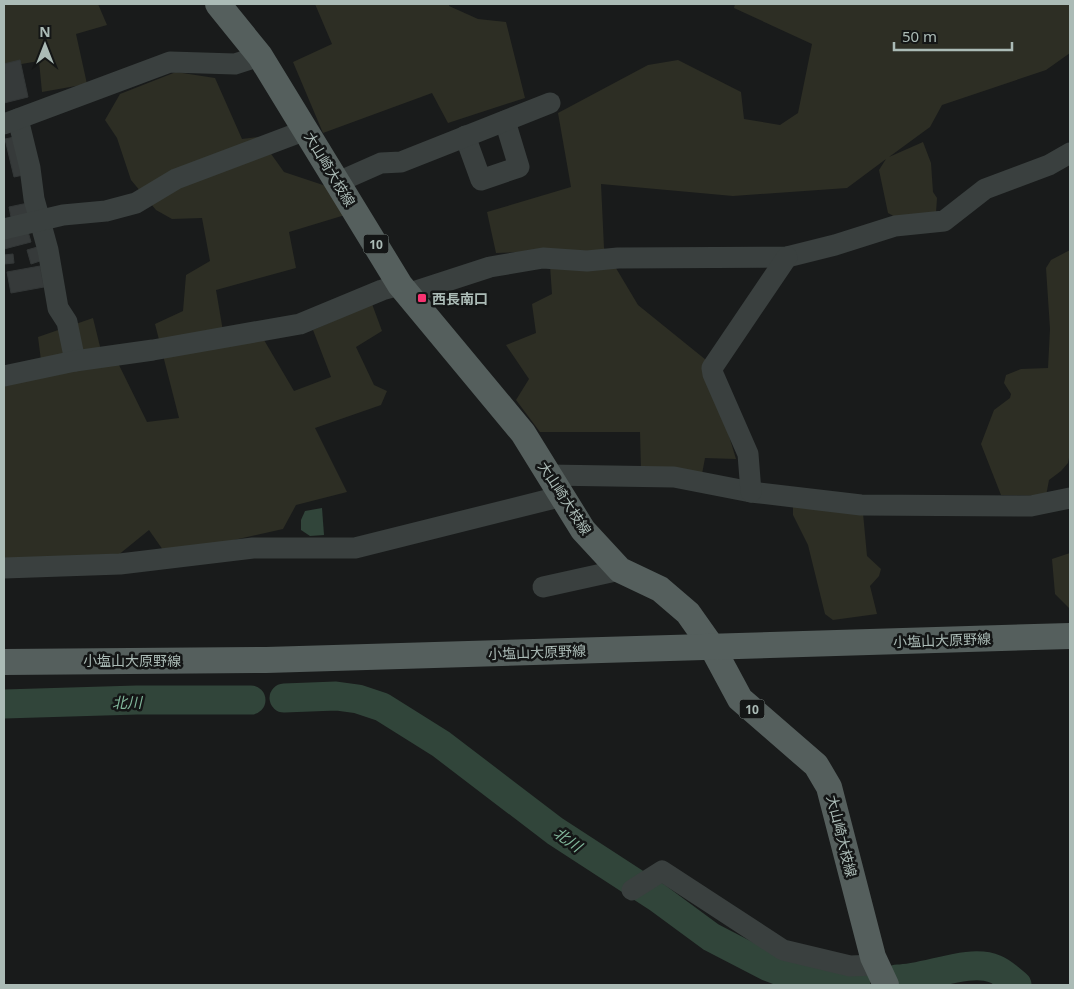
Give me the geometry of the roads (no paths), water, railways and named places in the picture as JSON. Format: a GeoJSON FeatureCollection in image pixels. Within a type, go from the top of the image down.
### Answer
{"type":"FeatureCollection","features":[{"type":"Feature","properties":{"kind":"main road","name":"大山崎大枝線"},"geometry":{"type":"LineString","coordinates":[[218,4],[260,56],[404,290],[523,433],[583,530],[620,570],[660,589],[688,613],[712,647],[740,699],[816,765],[829,787],[873,958],[881,975]]}},
{"type":"Feature","properties":{"kind":"main road","name":"小塩山大原野線"},"geometry":{"type":"LineString","coordinates":[[4,662],[266,660],[1070,636]]}},
{"type":"Feature","properties":{"kind":"street"},"geometry":{"type":"LineString","coordinates":[[75,361],[67,322],[58,308],[48,250],[34,199],[30,168],[11,122],[170,62],[235,64],[260,56]]}},
{"type":"Feature","properties":{"kind":"street"},"geometry":{"type":"LineString","coordinates":[[338,182],[381,164],[401,162],[550,103]]}},
{"type":"Feature","properties":{"kind":"street"},"geometry":{"type":"LineString","coordinates":[[465,136],[481,180],[519,167],[504,121]]}},
{"type":"Feature","properties":{"kind":"street"},"geometry":{"type":"LineString","coordinates":[[4,229],[63,215],[106,211],[136,203],[176,179],[306,130]]}},
{"type":"Feature","properties":{"kind":"street"},"geometry":{"type":"LineString","coordinates":[[4,376],[75,361],[153,350],[300,324],[382,290],[404,290],[490,267],[543,258],[587,261],[618,258],[787,257],[835,245],[895,226],[944,221],[985,189],[1049,165],[1070,153]]}},
{"type":"Feature","properties":{"kind":"street"},"geometry":{"type":"LineString","coordinates":[[751,492],[748,454],[712,368],[787,257]]}},
{"type":"Feature","properties":{"kind":"street"},"geometry":{"type":"LineString","coordinates":[[548,475],[674,478],[751,492],[861,505],[1031,506],[1070,498]]}},
{"type":"Feature","properties":{"kind":"street"},"geometry":{"type":"LineString","coordinates":[[4,568],[120,564],[253,548],[355,548],[563,496]]}},
{"type":"Feature","properties":{"kind":"street"},"geometry":{"type":"LineString","coordinates":[[543,587],[620,570]]}},
{"type":"Feature","properties":{"kind":"street"},"geometry":{"type":"LineString","coordinates":[[632,890],[662,871],[783,950],[881,975]]}},
{"type":"Feature","properties":{"kind":"waterway","name":"北川"},"geometry":{"type":"LineString","coordinates":[[284,698],[336,696],[358,699],[382,707],[441,744],[555,831],[658,898],[711,937],[769,967],[790,975],[856,981]]}},
{"type":"Feature","properties":{"kind":"waterway","name":"北川"},"geometry":{"type":"LineString","coordinates":[[4,704],[137,700],[251,700]]}},
{"type":"Feature","properties":{"kind":"waterway","name":"北川"},"geometry":{"type":"LineString","coordinates":[[897,979],[921,976],[960,967],[985,966],[998,970],[1017,985]]}},
{"type":"Feature","properties":{"kind":"place","name":"西長南口"},"geometry":{"type":"Point","coordinates":[422,298]}}]}
